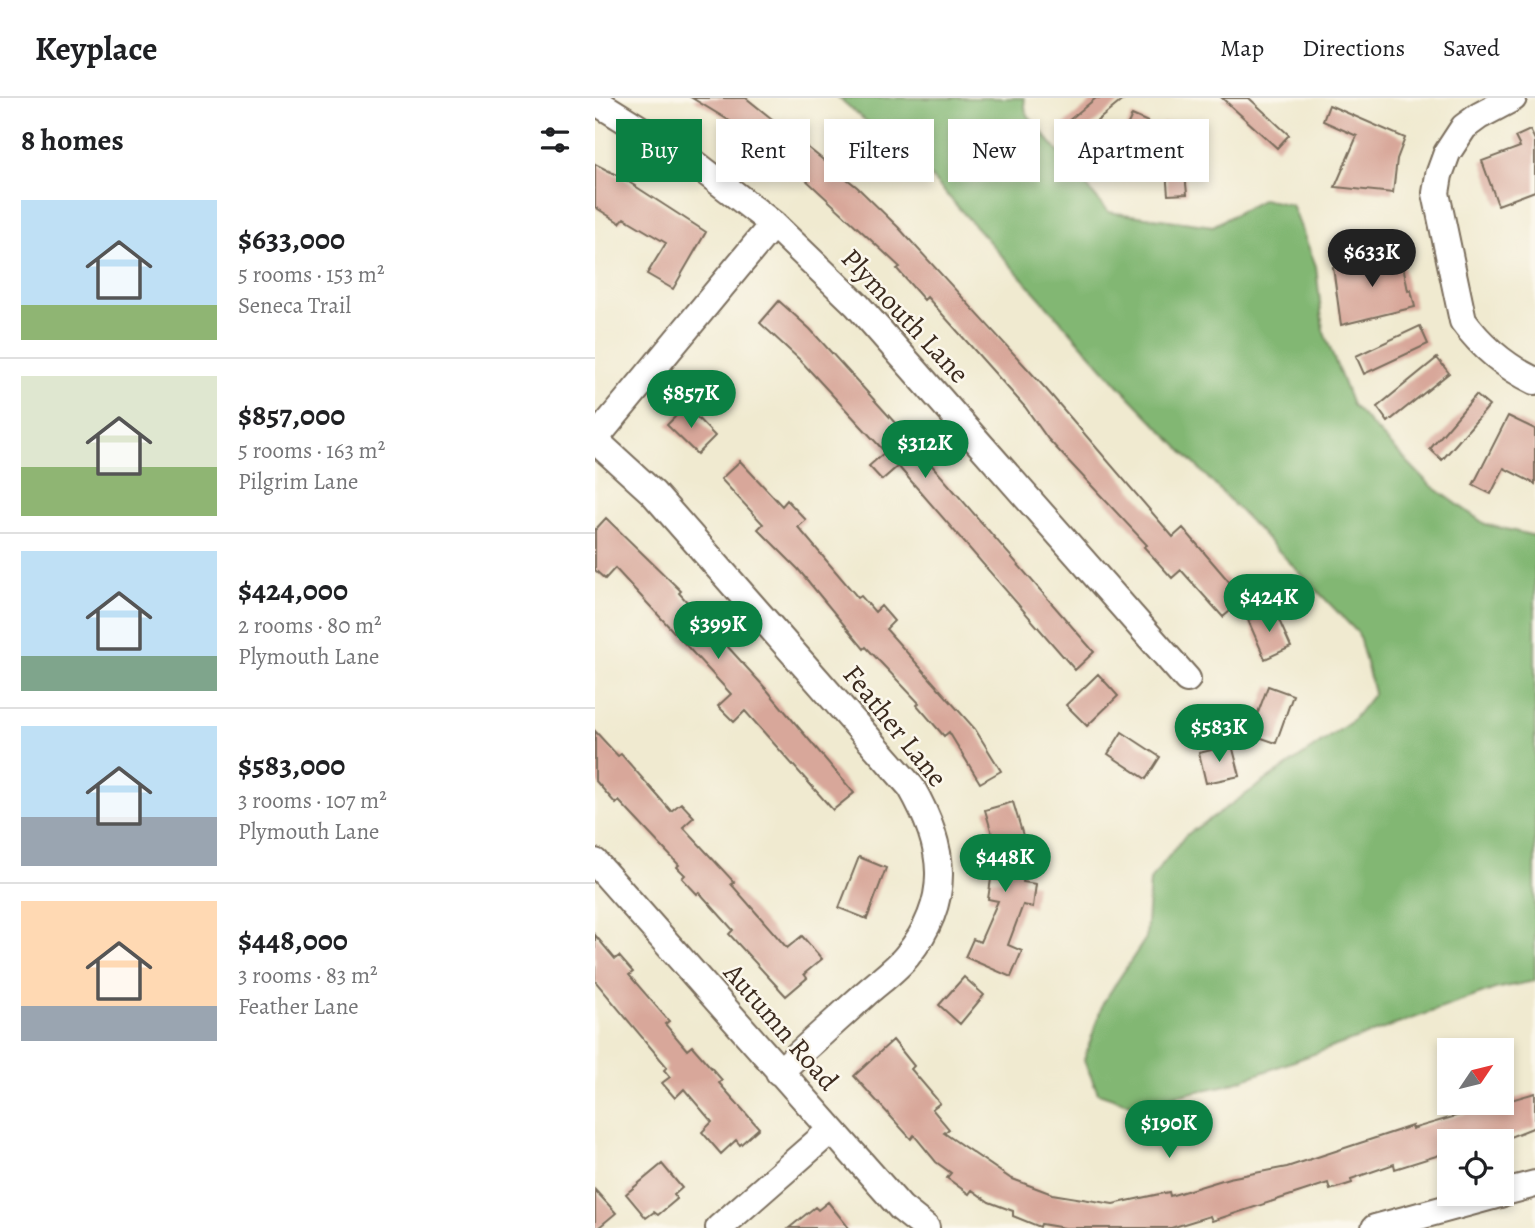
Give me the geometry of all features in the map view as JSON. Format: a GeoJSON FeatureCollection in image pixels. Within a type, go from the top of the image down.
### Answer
{"type":"FeatureCollection","features":[{"type":"Feature","properties":{"kind":"street"},"geometry":{"type":"LineString","coordinates":[[1513,98],[1464,127],[1447,153],[1436,193],[1463,321],[1511,369],[1535,381]]}},
{"type":"Feature","properties":{"kind":"street","name":"Plymouth Lane"},"geometry":{"type":"LineString","coordinates":[[595,102],[693,162],[773,224],[857,305],[1187,679]]}},
{"type":"Feature","properties":{"kind":"street"},"geometry":{"type":"LineString","coordinates":[[595,439],[773,224]]}},
{"type":"Feature","properties":{"kind":"street","name":"Feather Lane"},"geometry":{"type":"LineString","coordinates":[[595,439],[653,493],[911,787],[930,820],[936,840],[939,866],[937,896],[925,928],[906,957],[779,1072]]}},
{"type":"Feature","properties":{"kind":"street","name":"Autumn Road"},"geometry":{"type":"LineString","coordinates":[[595,862],[901,1208],[926,1228]]}},
{"type":"Feature","properties":{"kind":"street"},"geometry":{"type":"LineString","coordinates":[[719,1228],[831,1130]]}},
{"type":"Feature","properties":{"kind":"street"},"geometry":{"type":"LineString","coordinates":[[1514,1190],[1535,1184]]}},
{"type":"Feature","properties":{"kind":"street"},"geometry":{"type":"LineString","coordinates":[[1375,1228],[1454,1206]]}},
{"type":"Feature","properties":{"kind":"green space"},"geometry":{"type":"Polygon","coordinates":[[[839,98],[1024,98],[1026,113],[1031,119],[948,119],[948,182],[1040,182],[1040,130],[1054,147],[1054,182],[1083,182],[1108,212],[1213,226],[1263,199],[1292,205],[1316,266],[1323,330],[1352,405],[1429,484],[1485,524],[1535,536],[1535,981],[1495,989],[1227,1085],[1133,1105],[1098,1093],[1084,1060],[1103,1003],[1146,938],[1150,880],[1185,836],[1351,722],[1374,693],[1358,633],[1122,389],[934,180],[934,119],[864,119],[839,98]]]}},
{"type":"Feature","properties":{"kind":"building"},"geometry":{"type":"Polygon","coordinates":[[[692,98],[746,98],[772,119],[726,119],[692,98]]]}},
{"type":"Feature","properties":{"kind":"building"},"geometry":{"type":"Polygon","coordinates":[[[1096,98],[1125,98],[1100,119],[1070,119],[1096,98]]]}},
{"type":"Feature","properties":{"kind":"building"},"geometry":{"type":"Polygon","coordinates":[[[1222,98],[1249,98],[1289,135],[1277,148],[1222,98]]]}},
{"type":"Feature","properties":{"kind":"building"},"geometry":{"type":"Polygon","coordinates":[[[1329,105],[1405,138],[1397,159],[1393,193],[1335,187],[1357,136],[1323,121],[1329,105]]]}},
{"type":"Feature","properties":{"kind":"building"},"geometry":{"type":"Polygon","coordinates":[[[1530,130],[1535,140],[1535,191],[1498,205],[1482,161],[1520,147],[1515,137],[1530,130]]]}},
{"type":"Feature","properties":{"kind":"building"},"geometry":{"type":"Polygon","coordinates":[[[810,149],[824,161],[824,182],[851,182],[898,227],[1046,389],[1173,537],[1183,528],[1244,599],[1223,617],[1181,570],[1172,578],[1144,547],[1147,545],[1048,439],[1025,407],[927,297],[924,300],[897,269],[900,267],[808,182],[810,149]]]}},
{"type":"Feature","properties":{"kind":"building"},"geometry":{"type":"Polygon","coordinates":[[[595,164],[616,174],[616,182],[629,182],[706,232],[673,289],[647,274],[666,243],[624,218],[620,223],[595,207],[595,164]]]}},
{"type":"Feature","properties":{"kind":"building"},"geometry":{"type":"Polygon","coordinates":[[[1167,182],[1186,182],[1187,194],[1168,195],[1167,182]]]}},
{"type":"Feature","properties":{"kind":"building"},"geometry":{"type":"Polygon","coordinates":[[[1401,255],[1408,291],[1411,290],[1415,307],[1341,325],[1333,267],[1401,255]]]}},
{"type":"Feature","properties":{"kind":"building"},"geometry":{"type":"Polygon","coordinates":[[[779,301],[810,329],[896,424],[1094,652],[1075,670],[898,466],[882,480],[869,466],[885,452],[800,360],[760,323],[779,301]]]}},
{"type":"Feature","properties":{"kind":"building"},"geometry":{"type":"Polygon","coordinates":[[[1420,326],[1428,344],[1364,374],[1356,356],[1420,326]]]}},
{"type":"Feature","properties":{"kind":"building"},"geometry":{"type":"Polygon","coordinates":[[[1437,358],[1449,373],[1388,422],[1377,407],[1437,358]]]}},
{"type":"Feature","properties":{"kind":"building"},"geometry":{"type":"Polygon","coordinates":[[[1476,395],[1489,406],[1442,460],[1430,449],[1476,395]]]}},
{"type":"Feature","properties":{"kind":"building"},"geometry":{"type":"Polygon","coordinates":[[[686,406],[715,436],[697,454],[667,425],[686,406]]]}},
{"type":"Feature","properties":{"kind":"building"},"geometry":{"type":"Polygon","coordinates":[[[1508,416],[1535,429],[1535,484],[1504,468],[1491,494],[1473,485],[1508,416]]]}},
{"type":"Feature","properties":{"kind":"building"},"geometry":{"type":"Polygon","coordinates":[[[740,461],[782,506],[787,500],[806,520],[798,527],[858,598],[861,596],[875,612],[881,606],[894,621],[886,629],[975,729],[1001,771],[980,783],[949,732],[944,736],[917,705],[919,703],[866,647],[864,649],[798,569],[758,529],[763,524],[721,479],[740,461]]]}},
{"type":"Feature","properties":{"kind":"building"},"geometry":{"type":"Polygon","coordinates":[[[606,518],[681,591],[679,593],[767,690],[854,793],[833,810],[745,711],[734,722],[718,706],[731,694],[615,568],[605,579],[595,570],[595,530],[606,518]]]}},
{"type":"Feature","properties":{"kind":"building"},"geometry":{"type":"Polygon","coordinates":[[[1274,609],[1291,647],[1265,659],[1248,620],[1274,609]]]}},
{"type":"Feature","properties":{"kind":"building"},"geometry":{"type":"Polygon","coordinates":[[[1098,674],[1118,696],[1087,726],[1066,705],[1098,674]]]}},
{"type":"Feature","properties":{"kind":"building"},"geometry":{"type":"Polygon","coordinates":[[[1268,686],[1293,695],[1276,743],[1250,734],[1268,686]]]}},
{"type":"Feature","properties":{"kind":"building"},"geometry":{"type":"Polygon","coordinates":[[[595,731],[618,756],[621,754],[671,811],[681,803],[694,817],[683,827],[734,882],[731,884],[787,948],[802,936],[822,959],[804,974],[807,978],[786,996],[729,934],[733,930],[699,892],[697,894],[682,878],[685,875],[677,867],[679,865],[619,801],[616,804],[595,780],[595,731]]]}},
{"type":"Feature","properties":{"kind":"building"},"geometry":{"type":"Polygon","coordinates":[[[1122,732],[1160,757],[1146,779],[1108,754],[1122,732]]]}},
{"type":"Feature","properties":{"kind":"building"},"geometry":{"type":"Polygon","coordinates":[[[1232,745],[1240,776],[1206,783],[1199,753],[1232,745]]]}},
{"type":"Feature","properties":{"kind":"building"},"geometry":{"type":"Polygon","coordinates":[[[1013,802],[1027,849],[1023,882],[1036,884],[1033,907],[1023,905],[1008,945],[1022,951],[1011,977],[965,957],[973,939],[980,942],[998,901],[988,899],[991,879],[1006,881],[985,810],[1013,802]]]}},
{"type":"Feature","properties":{"kind":"building"},"geometry":{"type":"Polygon","coordinates":[[[859,857],[886,868],[867,919],[839,908],[859,857]]]}},
{"type":"Feature","properties":{"kind":"building"},"geometry":{"type":"Polygon","coordinates":[[[595,935],[615,959],[619,956],[633,972],[629,975],[669,1021],[665,1024],[687,1050],[692,1046],[722,1080],[719,1083],[759,1128],[740,1145],[736,1140],[721,1154],[702,1132],[712,1122],[684,1089],[675,1098],[662,1083],[670,1077],[664,1070],[667,1067],[595,981],[595,935]]]}},
{"type":"Feature","properties":{"kind":"building"},"geometry":{"type":"Polygon","coordinates":[[[964,977],[984,995],[960,1024],[939,1005],[964,977]]]}},
{"type":"Feature","properties":{"kind":"building"},"geometry":{"type":"Polygon","coordinates":[[[893,1040],[914,1066],[911,1069],[940,1103],[932,1109],[949,1129],[944,1133],[1010,1178],[1052,1194],[1113,1204],[1169,1192],[1170,1196],[1229,1178],[1287,1167],[1412,1126],[1412,1129],[1460,1115],[1514,1115],[1514,1099],[1535,1093],[1535,1127],[1514,1135],[1514,1129],[1437,1129],[1437,1156],[1395,1169],[1394,1164],[1351,1179],[1352,1183],[1330,1190],[1328,1183],[1212,1221],[1210,1216],[1171,1228],[1065,1228],[1041,1224],[1040,1227],[1013,1216],[1013,1211],[989,1202],[972,1190],[969,1194],[947,1178],[951,1173],[936,1162],[914,1135],[911,1139],[854,1076],[893,1040]]]}},
{"type":"Feature","properties":{"kind":"building"},"geometry":{"type":"Polygon","coordinates":[[[662,1164],[682,1188],[674,1195],[677,1199],[658,1215],[654,1212],[646,1218],[626,1194],[662,1164]]]}},
{"type":"Feature","properties":{"kind":"building"},"geometry":{"type":"Polygon","coordinates":[[[595,1190],[616,1213],[598,1228],[595,1228],[595,1190]]]}},
{"type":"Feature","properties":{"kind":"building"},"geometry":{"type":"Polygon","coordinates":[[[828,1202],[849,1228],[789,1228],[815,1207],[818,1210],[828,1202]]]}}]}
